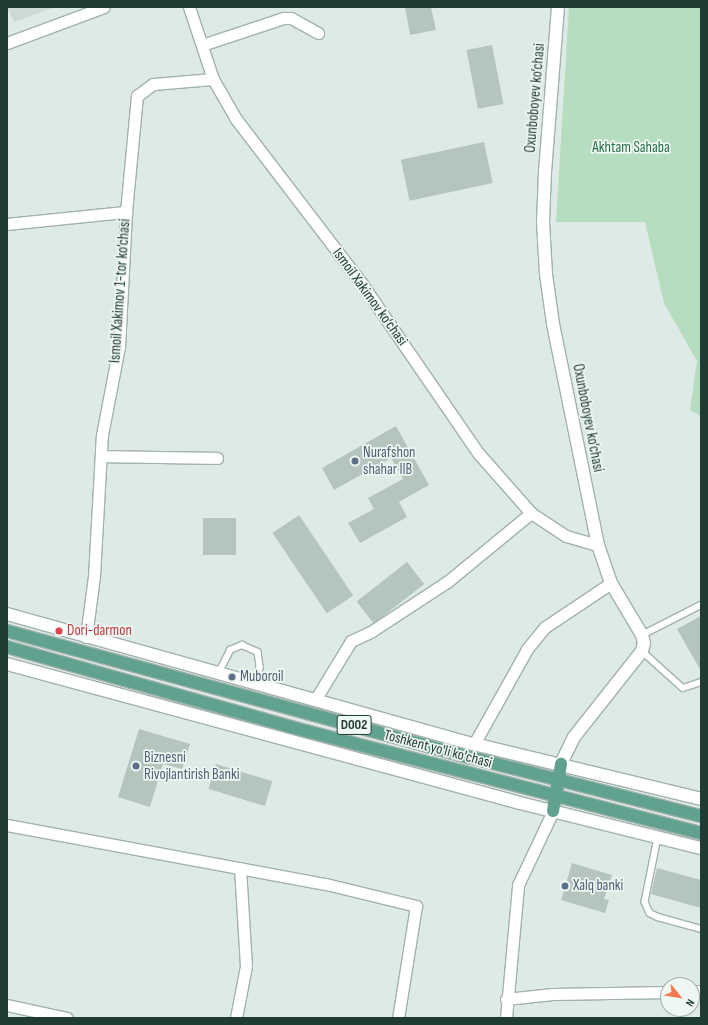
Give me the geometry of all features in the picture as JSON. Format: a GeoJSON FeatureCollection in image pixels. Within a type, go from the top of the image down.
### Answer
{"type":"FeatureCollection","features":[{"type":"Feature","properties":{"kind":"main road","name":"Toshkent yo'li ko'chasi"},"geometry":{"type":"LineString","coordinates":[[7,631],[469,757],[701,816]]}},
{"type":"Feature","properties":{"kind":"main road","name":"Toshkent yo'li ko'chasi"},"geometry":{"type":"LineString","coordinates":[[7,646],[306,730],[701,833]]}},
{"type":"Feature","properties":{"kind":"main road"},"geometry":{"type":"LineString","coordinates":[[553,812],[561,764]]}},
{"type":"Feature","properties":{"kind":"street"},"geometry":{"type":"LineString","coordinates":[[7,44],[104,7]]}},
{"type":"Feature","properties":{"kind":"street","name":"Ismoil Xakimov ko‘chasi"},"geometry":{"type":"LineString","coordinates":[[189,7],[213,79],[236,119],[362,284],[479,454],[531,513],[566,536],[598,545]]}},
{"type":"Feature","properties":{"kind":"street","name":"Oxunboboyev ko‘chasi"},"geometry":{"type":"LineString","coordinates":[[558,7],[545,172],[543,222],[546,274],[553,324],[598,545],[611,583],[642,635]]}},
{"type":"Feature","properties":{"kind":"street"},"geometry":{"type":"LineString","coordinates":[[202,45],[283,18],[291,18],[318,33]]}},
{"type":"Feature","properties":{"kind":"street","name":"Ismoil Xakimov 1-tor ko‘chasi"},"geometry":{"type":"LineString","coordinates":[[86,637],[94,576],[102,435],[119,347],[126,212],[137,96],[153,84],[213,79]]}},
{"type":"Feature","properties":{"kind":"street"},"geometry":{"type":"LineString","coordinates":[[7,224],[126,212]]}},
{"type":"Feature","properties":{"kind":"street"},"geometry":{"type":"LineString","coordinates":[[101,456],[217,458]]}},
{"type":"Feature","properties":{"kind":"street"},"geometry":{"type":"LineString","coordinates":[[315,700],[351,641],[372,631],[447,582],[531,513]]}},
{"type":"Feature","properties":{"kind":"street"},"geometry":{"type":"LineString","coordinates":[[474,744],[527,649],[545,627],[611,583]]}},
{"type":"Feature","properties":{"kind":"street"},"geometry":{"type":"LineString","coordinates":[[7,614],[218,674],[474,744],[701,799]]}},
{"type":"Feature","properties":{"kind":"street"},"geometry":{"type":"LineString","coordinates":[[561,764],[574,737],[642,651],[642,635]]}},
{"type":"Feature","properties":{"kind":"street"},"geometry":{"type":"LineString","coordinates":[[7,664],[553,812],[701,848]]}},
{"type":"Feature","properties":{"kind":"street"},"geometry":{"type":"LineString","coordinates":[[303,744],[306,730]]}},
{"type":"Feature","properties":{"kind":"street"},"geometry":{"type":"LineString","coordinates":[[506,1018],[506,1000],[518,885],[553,812]]}},
{"type":"Feature","properties":{"kind":"street"},"geometry":{"type":"LineString","coordinates":[[7,825],[326,884],[416,906],[398,1018]]}},
{"type":"Feature","properties":{"kind":"street"},"geometry":{"type":"LineString","coordinates":[[236,1018],[246,966],[240,868]]}},
{"type":"Feature","properties":{"kind":"street"},"geometry":{"type":"LineString","coordinates":[[506,1000],[553,994],[660,992]]}},
{"type":"Feature","properties":{"kind":"street"},"geometry":{"type":"LineString","coordinates":[[7,1005],[67,1018]]}},
{"type":"Feature","properties":{"kind":"lane"},"geometry":{"type":"LineString","coordinates":[[642,635],[701,605]]}},
{"type":"Feature","properties":{"kind":"lane"},"geometry":{"type":"LineString","coordinates":[[218,674],[230,650],[242,645],[258,652],[260,667],[258,684]]}},
{"type":"Feature","properties":{"kind":"lane"},"geometry":{"type":"LineString","coordinates":[[642,651],[683,688],[701,682]]}},
{"type":"Feature","properties":{"kind":"lane"},"geometry":{"type":"LineString","coordinates":[[658,838],[645,902],[650,913],[658,917],[701,929]]}},
{"type":"Feature","properties":{"kind":"shaded area"},"geometry":{"type":"Polygon","coordinates":[[[7,7],[55,7],[14,22],[7,7]]]}},
{"type":"Feature","properties":{"kind":"green space","name":"Akhtam Sahaba"},"geometry":{"type":"Polygon","coordinates":[[[569,7],[701,7],[701,416],[690,410],[697,361],[664,303],[645,222],[556,222],[569,7]]]}},
{"type":"Feature","properties":{"kind":"building"},"geometry":{"type":"Polygon","coordinates":[[[405,7],[431,7],[436,30],[410,35],[405,7]]]}},
{"type":"Feature","properties":{"kind":"building"},"geometry":{"type":"Polygon","coordinates":[[[492,45],[503,104],[478,109],[466,50],[492,45]]]}},
{"type":"Feature","properties":{"kind":"building"},"geometry":{"type":"Polygon","coordinates":[[[484,142],[493,183],[410,201],[401,160],[484,142]]]}},
{"type":"Feature","properties":{"kind":"building"},"geometry":{"type":"Polygon","coordinates":[[[396,426],[429,485],[399,502],[407,517],[360,543],[348,523],[374,509],[368,498],[403,479],[391,458],[334,490],[322,468],[396,426]]]}},
{"type":"Feature","properties":{"kind":"building"},"geometry":{"type":"Polygon","coordinates":[[[299,515],[353,595],[327,613],[272,533],[299,515]]]}},
{"type":"Feature","properties":{"kind":"building"},"geometry":{"type":"Polygon","coordinates":[[[203,518],[236,518],[236,555],[203,555],[203,518]]]}},
{"type":"Feature","properties":{"kind":"building"},"geometry":{"type":"Polygon","coordinates":[[[407,562],[424,584],[374,623],[357,601],[407,562]]]}},
{"type":"Feature","properties":{"kind":"building"},"geometry":{"type":"Polygon","coordinates":[[[701,616],[701,671],[677,629],[701,616]]]}},
{"type":"Feature","properties":{"kind":"building"},"geometry":{"type":"Polygon","coordinates":[[[139,729],[190,744],[182,769],[163,764],[150,807],[118,797],[139,729]]]}},
{"type":"Feature","properties":{"kind":"building"},"geometry":{"type":"Polygon","coordinates":[[[216,764],[272,781],[265,806],[208,789],[216,764]]]}},
{"type":"Feature","properties":{"kind":"building"},"geometry":{"type":"Polygon","coordinates":[[[572,863],[612,875],[604,899],[609,900],[605,913],[561,900],[572,863]]]}},
{"type":"Feature","properties":{"kind":"building"},"geometry":{"type":"Polygon","coordinates":[[[657,868],[701,880],[701,908],[651,894],[657,868]]]}},
{"type":"Feature","properties":{"kind":"place","name":"Nurafshon shahar IIB"},"geometry":{"type":"Point","coordinates":[355,461]}},
{"type":"Feature","properties":{"kind":"place","name":"Dori-darmon"},"geometry":{"type":"Point","coordinates":[59,631]}},
{"type":"Feature","properties":{"kind":"place","name":"Muboroil"},"geometry":{"type":"Point","coordinates":[232,677]}},
{"type":"Feature","properties":{"kind":"place","name":"Biznesni Rivojlantirish Banki"},"geometry":{"type":"Point","coordinates":[136,766]}},
{"type":"Feature","properties":{"kind":"place","name":"Xalq banki"},"geometry":{"type":"Point","coordinates":[565,886]}}]}
